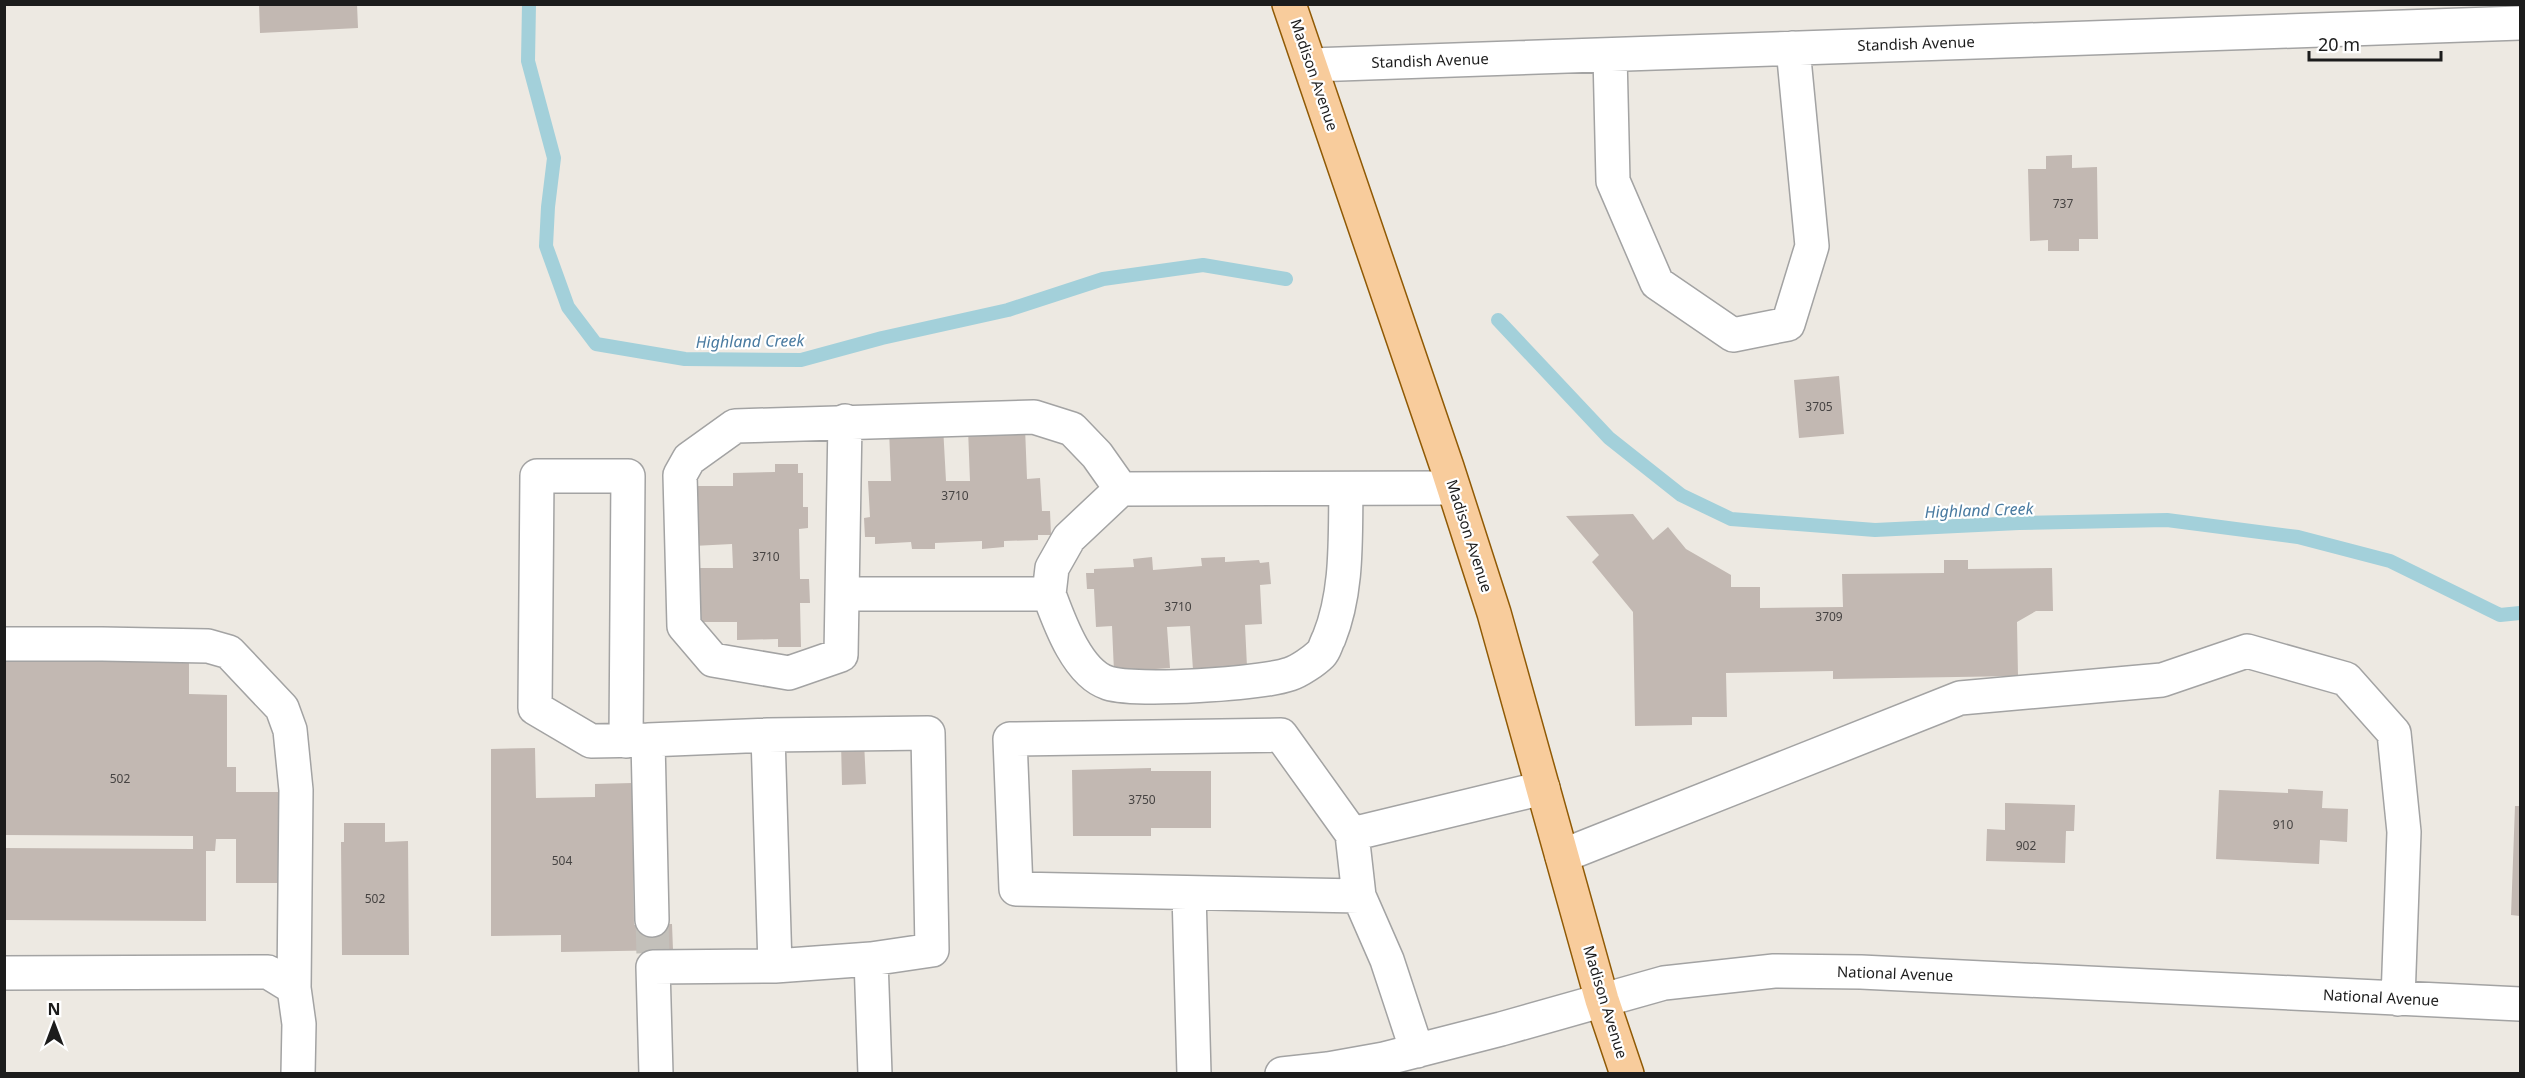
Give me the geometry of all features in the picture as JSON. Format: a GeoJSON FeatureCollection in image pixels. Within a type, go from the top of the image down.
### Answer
{"type":"FeatureCollection","features":[{"type":"Feature","properties":{"kind":"main road","name":"Madison Avenue"},"geometry":{"type":"LineString","coordinates":[[1289,4],[1494,613],[1602,1000],[1627,1074]]}},
{"type":"Feature","properties":{"kind":"street","name":"Standish Avenue"},"geometry":{"type":"LineString","coordinates":[[1311,65],[2520,23]]}},
{"type":"Feature","properties":{"kind":"street"},"geometry":{"type":"LineString","coordinates":[[1610,55],[1612,181],[1657,283],[1733,335],[1788,324],[1812,246],[1793,48]]}},
{"type":"Feature","properties":{"kind":"street"},"geometry":{"type":"LineString","coordinates":[[845,422],[841,655],[789,673],[713,660],[684,626],[680,475],[689,459],[735,426],[845,422],[1034,417],[1072,429],[1097,455],[1121,489]]}},
{"type":"Feature","properties":{"kind":"street"},"geometry":{"type":"LineString","coordinates":[[652,920],[637,741],[628,476],[537,476],[535,708],[591,741],[637,741],[768,735],[928,733],[932,950],[871,959],[775,966],[653,961],[656,1074]]}},
{"type":"Feature","properties":{"kind":"street"},"geometry":{"type":"LineString","coordinates":[[1346,489],[1344,562],[1338,614],[1322,653],[1292,674],[1252,682],[1149,687],[1107,683],[1084,665],[1065,636],[1049,594],[1052,568],[1069,538],[1121,489],[1453,488]]}},
{"type":"Feature","properties":{"kind":"street"},"geometry":{"type":"LineString","coordinates":[[842,594],[1049,594]]}},
{"type":"Feature","properties":{"kind":"street"},"geometry":{"type":"LineString","coordinates":[[4,644],[208,646],[229,652],[282,708],[291,730],[296,790],[294,988],[299,1024],[298,1074]]}},
{"type":"Feature","properties":{"kind":"street"},"geometry":{"type":"LineString","coordinates":[[1562,856],[1960,698],[2162,680],[2247,651],[2346,679],[2394,733],[2404,832],[2398,999]]}},
{"type":"Feature","properties":{"kind":"street"},"geometry":{"type":"LineString","coordinates":[[768,735],[775,966]]}},
{"type":"Feature","properties":{"kind":"street"},"geometry":{"type":"LineString","coordinates":[[1359,896],[1016,889],[1011,739],[1281,735],[1352,834],[1359,896],[1387,960],[1417,1050]]}},
{"type":"Feature","properties":{"kind":"street"},"geometry":{"type":"LineString","coordinates":[[1352,834],[1543,788]]}},
{"type":"Feature","properties":{"kind":"street"},"geometry":{"type":"LineString","coordinates":[[1189,893],[1194,1074]]}},
{"type":"Feature","properties":{"kind":"street"},"geometry":{"type":"LineString","coordinates":[[871,959],[875,1074]]}},
{"type":"Feature","properties":{"kind":"street","name":"National Avenue"},"geometry":{"type":"LineString","coordinates":[[1282,1074],[1328,1070],[1417,1050],[1665,983],[1774,971],[1861,972],[2520,1004]]}},
{"type":"Feature","properties":{"kind":"street"},"geometry":{"type":"LineString","coordinates":[[4,973],[268,972],[294,988]]}},
{"type":"Feature","properties":{"kind":"building"},"geometry":{"type":"Polygon","coordinates":[[[259,4],[357,4],[358,28],[260,33],[259,4]]]}},
{"type":"Feature","properties":{"kind":"building"},"geometry":{"type":"Polygon","coordinates":[[[2072,155],[2072,168],[2097,167],[2098,239],[2079,239],[2079,251],[2048,251],[2048,240],[2030,241],[2028,169],[2046,169],[2046,156],[2072,155]]]}},
{"type":"Feature","properties":{"kind":"building"},"geometry":{"type":"Polygon","coordinates":[[[1839,376],[1844,434],[1799,438],[1794,380],[1839,376]]]}},
{"type":"Feature","properties":{"kind":"building"},"geometry":{"type":"Polygon","coordinates":[[[943,426],[946,481],[970,481],[968,429],[1025,427],[1027,479],[1040,478],[1042,511],[1050,511],[1051,535],[1038,535],[1038,540],[1004,541],[1004,547],[982,549],[982,541],[935,543],[935,549],[912,549],[911,542],[875,544],[875,537],[865,537],[864,518],[870,517],[868,481],[891,481],[889,429],[943,426]]]}},
{"type":"Feature","properties":{"kind":"building"},"geometry":{"type":"Polygon","coordinates":[[[775,464],[798,464],[798,473],[803,473],[803,507],[808,507],[808,528],[799,529],[800,579],[809,579],[810,603],[800,603],[801,647],[778,647],[778,639],[737,640],[737,622],[693,622],[692,568],[733,568],[732,544],[693,546],[692,486],[733,486],[733,473],[775,472],[775,464]]]}},
{"type":"Feature","properties":{"kind":"building"},"geometry":{"type":"Polygon","coordinates":[[[1633,514],[1653,540],[1668,527],[1686,549],[1731,575],[1731,587],[1760,587],[1760,608],[1843,607],[1842,574],[1944,573],[1944,560],[1968,560],[1968,569],[2052,568],[2053,611],[2036,611],[2017,622],[2018,676],[1833,679],[1833,671],[1726,673],[1727,717],[1692,717],[1692,725],[1635,726],[1633,612],[1592,562],[1599,555],[1566,516],[1633,514]]]}},
{"type":"Feature","properties":{"kind":"building"},"geometry":{"type":"Polygon","coordinates":[[[1152,557],[1153,570],[1202,566],[1201,558],[1225,557],[1225,562],[1259,560],[1260,563],[1269,562],[1271,584],[1260,585],[1262,624],[1245,625],[1247,667],[1193,670],[1190,626],[1167,627],[1170,668],[1114,672],[1112,626],[1096,627],[1094,589],[1087,589],[1086,573],[1094,573],[1094,569],[1134,567],[1133,559],[1152,557]]]}},
{"type":"Feature","properties":{"kind":"building"},"geometry":{"type":"Polygon","coordinates":[[[4,661],[189,662],[189,694],[227,695],[227,767],[236,767],[236,792],[289,792],[289,883],[236,883],[236,839],[216,839],[215,851],[206,851],[206,921],[4,920],[4,848],[193,849],[193,836],[4,835],[4,661]]]}},
{"type":"Feature","properties":{"kind":"building"},"geometry":{"type":"Polygon","coordinates":[[[864,741],[866,784],[842,785],[841,742],[864,741]]]}},
{"type":"Feature","properties":{"kind":"building"},"geometry":{"type":"Polygon","coordinates":[[[535,748],[536,798],[595,797],[595,784],[632,783],[634,925],[672,924],[673,950],[561,952],[561,935],[491,936],[491,749],[535,748]]]}},
{"type":"Feature","properties":{"kind":"building"},"geometry":{"type":"Polygon","coordinates":[[[1151,768],[1151,771],[1211,771],[1211,828],[1151,828],[1151,836],[1073,836],[1072,770],[1151,768]]]}},
{"type":"Feature","properties":{"kind":"building"},"geometry":{"type":"Polygon","coordinates":[[[2288,789],[2323,791],[2322,808],[2348,809],[2347,842],[2320,840],[2319,864],[2216,859],[2219,790],[2288,793],[2288,789]]]}},
{"type":"Feature","properties":{"kind":"building"},"geometry":{"type":"Polygon","coordinates":[[[2005,803],[2075,805],[2074,831],[2066,831],[2065,863],[1986,861],[1987,829],[2005,830],[2005,803]]]}},
{"type":"Feature","properties":{"kind":"building"},"geometry":{"type":"Polygon","coordinates":[[[2515,806],[2520,806],[2520,916],[2511,915],[2515,806]]]}},
{"type":"Feature","properties":{"kind":"building"},"geometry":{"type":"Polygon","coordinates":[[[344,823],[385,823],[385,842],[408,841],[409,955],[342,955],[341,842],[344,842],[344,823]]]}},
{"type":"Feature","properties":{"kind":"waterway","name":"Highland Creek"},"geometry":{"type":"LineString","coordinates":[[529,4],[528,61],[554,158],[546,246],[568,307],[596,344],[685,359],[801,360],[882,338],[1008,310],[1103,279],[1203,265],[1286,279]]}},
{"type":"Feature","properties":{"kind":"waterway","name":"Highland Creek"},"geometry":{"type":"LineString","coordinates":[[1498,320],[1609,438],[1681,495],[1731,519],[1875,530],[2019,523],[2167,520],[2298,537],[2390,561],[2500,615],[2520,613]]}},
{"type":"Feature","properties":{"kind":"tunnel"},"geometry":{"type":"LineString","coordinates":[[652,920],[653,956]]}}]}
